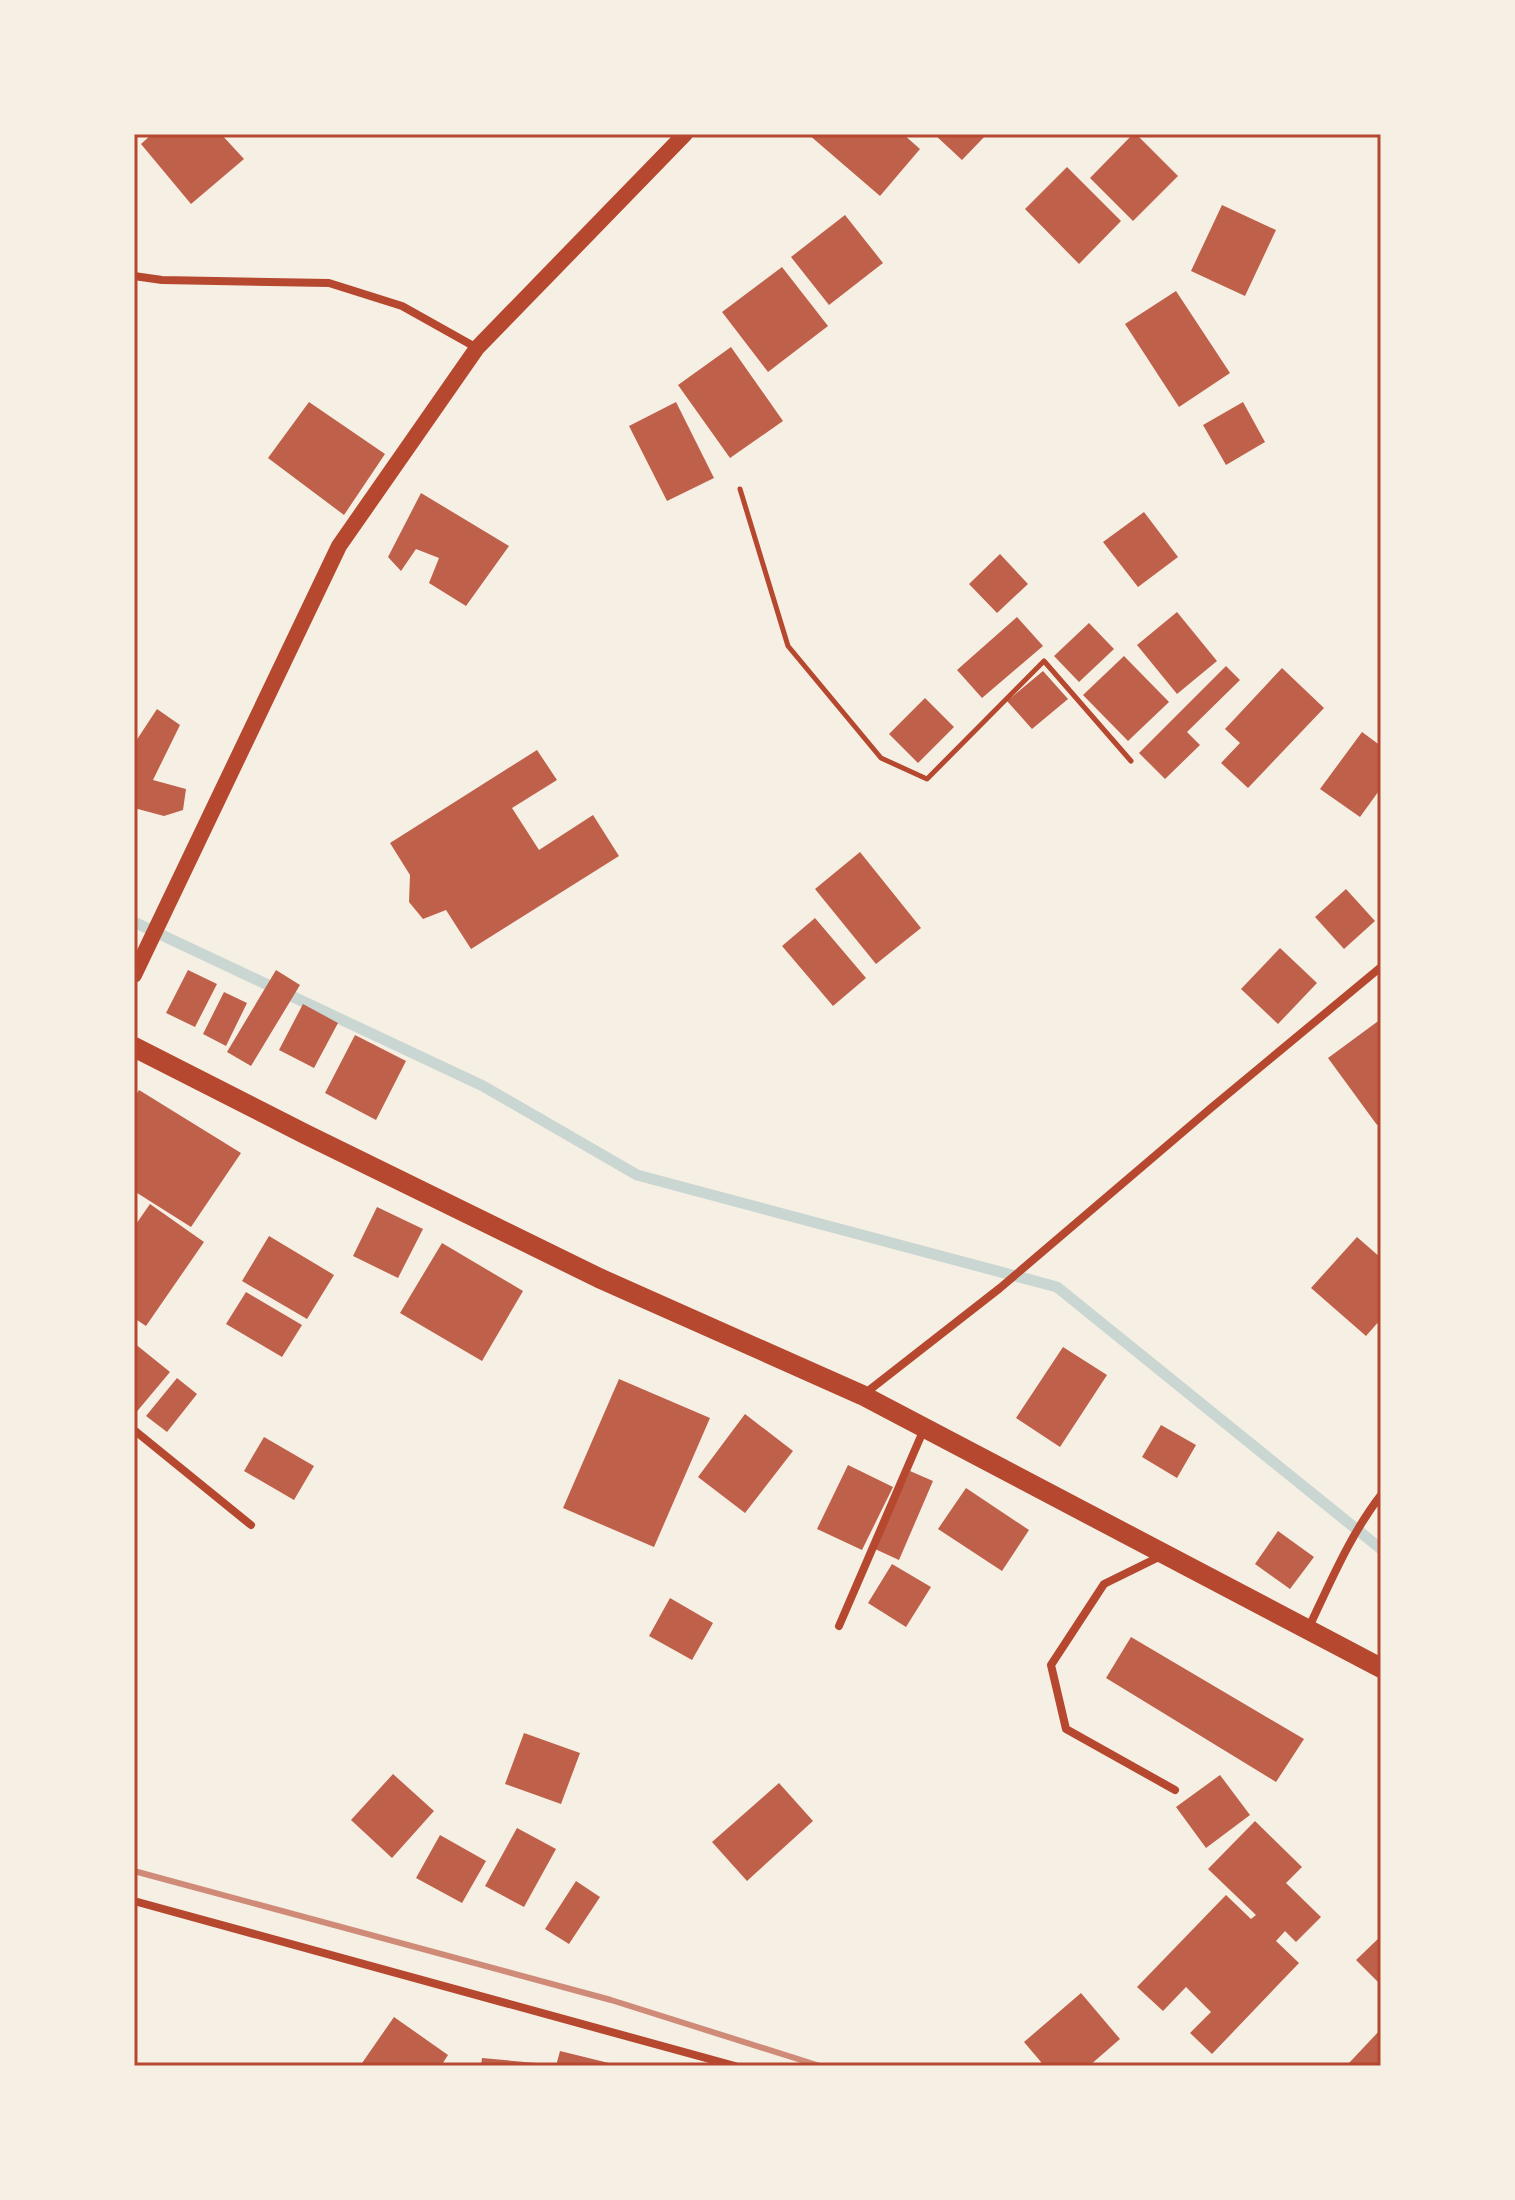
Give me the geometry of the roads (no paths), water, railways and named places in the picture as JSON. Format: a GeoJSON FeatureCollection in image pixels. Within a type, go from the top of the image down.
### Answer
{"type":"FeatureCollection","features":[{"type":"Feature","properties":{"kind":"main road"},"geometry":{"type":"LineString","coordinates":[[134,975],[339,546],[477,348],[685,134]]}},
{"type":"Feature","properties":{"kind":"main road"},"geometry":{"type":"LineString","coordinates":[[134,1047],[599,1278],[862,1395],[1381,1668]]}},
{"type":"Feature","properties":{"kind":"street"},"geometry":{"type":"LineString","coordinates":[[134,276],[162,280],[329,283],[402,306],[477,348]]}},
{"type":"Feature","properties":{"kind":"street"},"geometry":{"type":"LineString","coordinates":[[862,1395],[1000,1288],[1381,967]]}},
{"type":"Feature","properties":{"kind":"street"},"geometry":{"type":"LineString","coordinates":[[839,1626],[924,1428]]}},
{"type":"Feature","properties":{"kind":"street"},"geometry":{"type":"LineString","coordinates":[[134,1430],[251,1525]]}},
{"type":"Feature","properties":{"kind":"street"},"geometry":{"type":"LineString","coordinates":[[1308,1630],[1363,1518],[1381,1495]]}},
{"type":"Feature","properties":{"kind":"street"},"geometry":{"type":"LineString","coordinates":[[1163,1555],[1104,1584],[1051,1665],[1066,1729],[1175,1790]]}},
{"type":"Feature","properties":{"kind":"street"},"geometry":{"type":"LineString","coordinates":[[134,1901],[735,2066]]}},
{"type":"Feature","properties":{"kind":"waterway"},"geometry":{"type":"LineString","coordinates":[[134,922],[483,1086],[637,1175],[1057,1287],[1381,1549]]}},
{"type":"Feature","properties":{"kind":"railway"},"geometry":{"type":"LineString","coordinates":[[134,1871],[611,2000],[820,2066]]}}]}
